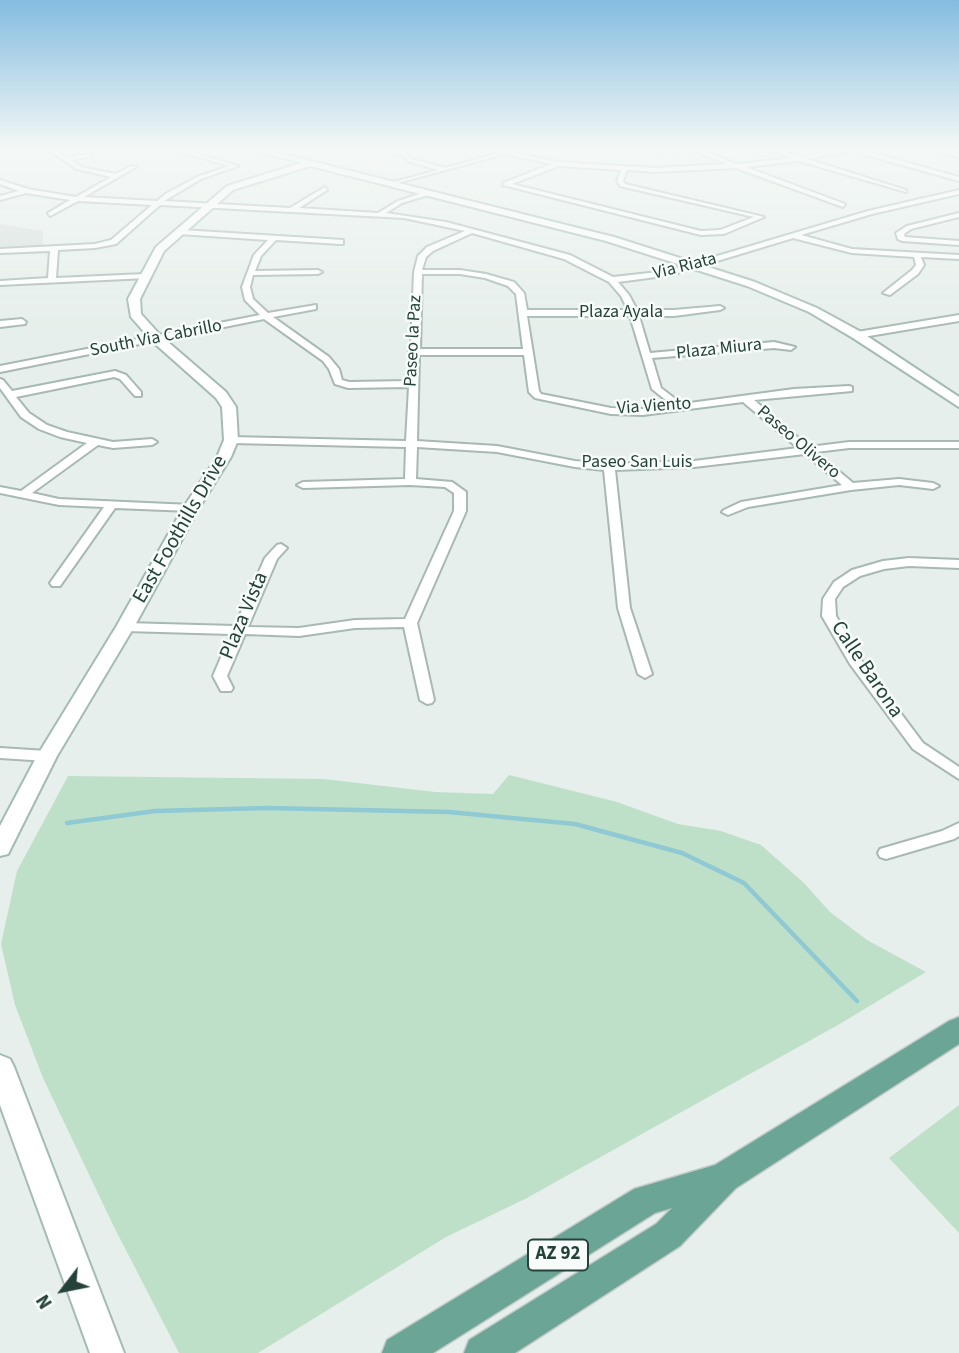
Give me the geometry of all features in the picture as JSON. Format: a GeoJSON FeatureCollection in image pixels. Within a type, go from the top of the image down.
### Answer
{"type":"FeatureCollection","features":[{"type":"Feature","properties":{"kind":"main road","name":"AZ 92"},"geometry":{"type":"LineString","coordinates":[[482,1353],[668,1235],[724,1177],[959,1029]]}},
{"type":"Feature","properties":{"kind":"main road","name":"AZ 92"},"geometry":{"type":"LineString","coordinates":[[400,1353],[646,1200],[724,1177]]}},
{"type":"Feature","properties":{"kind":"street"},"geometry":{"type":"LineString","coordinates":[[50,214],[54,212]]}},
{"type":"Feature","properties":{"kind":"street"},"geometry":{"type":"LineString","coordinates":[[0,251],[113,242],[147,212]]}},
{"type":"Feature","properties":{"kind":"street","name":"East Foothills Drive"},"geometry":{"type":"LineString","coordinates":[[0,848],[47,756],[125,627],[191,508],[224,457],[231,440],[229,407],[221,395],[157,339],[135,315],[134,299],[160,249],[203,212]]}},
{"type":"Feature","properties":{"kind":"street"},"geometry":{"type":"LineString","coordinates":[[348,212],[424,219],[472,231],[566,257],[612,281],[625,295],[634,314],[657,389],[680,407]]}},
{"type":"Feature","properties":{"kind":"street"},"geometry":{"type":"LineString","coordinates":[[504,212],[698,265],[813,310],[858,335],[959,403]]}},
{"type":"Feature","properties":{"kind":"street"},"geometry":{"type":"LineString","coordinates":[[618,212],[701,233],[721,232],[761,217],[740,212]]}},
{"type":"Feature","properties":{"kind":"street","name":"Via Riata"},"geometry":{"type":"LineString","coordinates":[[612,281],[668,274],[870,212]]}},
{"type":"Feature","properties":{"kind":"street"},"geometry":{"type":"LineString","coordinates":[[959,213],[909,228],[898,237],[959,243]]}},
{"type":"Feature","properties":{"kind":"street","name":"Paseo la Paz"},"geometry":{"type":"LineString","coordinates":[[410,482],[418,272],[422,256],[430,249],[472,231]]}},
{"type":"Feature","properties":{"kind":"street"},"geometry":{"type":"LineString","coordinates":[[182,232],[340,242]]}},
{"type":"Feature","properties":{"kind":"street"},"geometry":{"type":"LineString","coordinates":[[794,235],[852,251],[959,257]]}},
{"type":"Feature","properties":{"kind":"street"},"geometry":{"type":"LineString","coordinates":[[274,239],[258,255],[250,273],[246,287],[249,300],[267,317],[326,359],[334,369],[338,382],[412,384]]}},
{"type":"Feature","properties":{"kind":"street"},"geometry":{"type":"LineString","coordinates":[[52,279],[54,248]]}},
{"type":"Feature","properties":{"kind":"street"},"geometry":{"type":"LineString","coordinates":[[887,293],[915,272],[920,265],[917,255]]}},
{"type":"Feature","properties":{"kind":"street"},"geometry":{"type":"LineString","coordinates":[[250,273],[318,272]]}},
{"type":"Feature","properties":{"kind":"street"},"geometry":{"type":"LineString","coordinates":[[413,352],[528,352],[520,293],[510,284],[486,275],[418,272]]}},
{"type":"Feature","properties":{"kind":"street"},"geometry":{"type":"LineString","coordinates":[[0,283],[144,276]]}},
{"type":"Feature","properties":{"kind":"street","name":"South Via Cabrillo"},"geometry":{"type":"LineString","coordinates":[[0,369],[313,307]]}},
{"type":"Feature","properties":{"kind":"street","name":"Plaza Ayala"},"geometry":{"type":"LineString","coordinates":[[523,313],[674,313],[720,308]]}},
{"type":"Feature","properties":{"kind":"street"},"geometry":{"type":"LineString","coordinates":[[858,335],[959,318]]}},
{"type":"Feature","properties":{"kind":"street"},"geometry":{"type":"LineString","coordinates":[[0,324],[22,323]]}},
{"type":"Feature","properties":{"kind":"street","name":"Plaza Miura"},"geometry":{"type":"LineString","coordinates":[[647,356],[702,354],[774,345],[791,347]]}},
{"type":"Feature","properties":{"kind":"street","name":"Via Viento"},"geometry":{"type":"LineString","coordinates":[[528,352],[534,392],[538,396],[611,411],[643,412],[745,398],[849,389]]}},
{"type":"Feature","properties":{"kind":"street"},"geometry":{"type":"LineString","coordinates":[[9,395],[115,374],[123,377],[138,394]]}},
{"type":"Feature","properties":{"kind":"street"},"geometry":{"type":"LineString","coordinates":[[0,382],[25,415],[43,427],[95,442],[124,445],[152,442]]}},
{"type":"Feature","properties":{"kind":"street","name":"Paseo Olivero"},"geometry":{"type":"LineString","coordinates":[[745,398],[851,487]]}},
{"type":"Feature","properties":{"kind":"street","name":"Paseo San Luis"},"geometry":{"type":"LineString","coordinates":[[231,440],[497,449],[575,464],[610,467],[694,464],[849,444],[959,444]]}},
{"type":"Feature","properties":{"kind":"street"},"geometry":{"type":"LineString","coordinates":[[21,496],[95,442]]}},
{"type":"Feature","properties":{"kind":"street"},"geometry":{"type":"LineString","coordinates":[[610,467],[624,608],[645,674]]}},
{"type":"Feature","properties":{"kind":"street"},"geometry":{"type":"LineString","coordinates":[[303,485],[410,482],[448,484],[460,492],[460,511],[410,623],[427,700]]}},
{"type":"Feature","properties":{"kind":"street"},"geometry":{"type":"LineString","coordinates":[[728,512],[745,504],[851,487],[899,482],[933,486]]}},
{"type":"Feature","properties":{"kind":"street"},"geometry":{"type":"LineString","coordinates":[[0,490],[21,496],[111,506],[191,508]]}},
{"type":"Feature","properties":{"kind":"street"},"geometry":{"type":"LineString","coordinates":[[56,583],[111,506]]}},
{"type":"Feature","properties":{"kind":"street","name":"Plaza Vista"},"geometry":{"type":"LineString","coordinates":[[226,688],[220,676],[271,558],[281,548]]}},
{"type":"Feature","properties":{"kind":"street","name":"Calle Barona"},"geometry":{"type":"LineString","coordinates":[[959,564],[909,562],[883,565],[856,573],[838,585],[829,599],[829,615],[857,664],[880,695],[918,746],[959,774]]}},
{"type":"Feature","properties":{"kind":"street"},"geometry":{"type":"LineString","coordinates":[[125,627],[299,632],[355,624],[410,623]]}},
{"type":"Feature","properties":{"kind":"street"},"geometry":{"type":"LineString","coordinates":[[0,753],[47,756]]}},
{"type":"Feature","properties":{"kind":"street"},"geometry":{"type":"LineString","coordinates":[[886,853],[948,835],[959,829]]}},
{"type":"Feature","properties":{"kind":"street"},"geometry":{"type":"LineString","coordinates":[[0,1067],[107,1353]]}},
{"type":"Feature","properties":{"kind":"shaded area"},"geometry":{"type":"Polygon","coordinates":[[[0,224],[43,231],[43,245],[0,249],[0,224]]]}},
{"type":"Feature","properties":{"kind":"green space"},"geometry":{"type":"Polygon","coordinates":[[[509,775],[617,802],[678,824],[721,831],[761,845],[804,883],[830,912],[867,940],[926,972],[838,1025],[525,1199],[446,1237],[258,1353],[179,1353],[114,1227],[43,1078],[15,1005],[1,944],[17,871],[68,776],[324,779],[435,792],[493,794],[509,775]]]}},
{"type":"Feature","properties":{"kind":"green space"},"geometry":{"type":"Polygon","coordinates":[[[959,1105],[959,1233],[889,1158],[959,1105]]]}},
{"type":"Feature","properties":{"kind":"waterway"},"geometry":{"type":"LineString","coordinates":[[67,823],[155,811],[267,808],[449,812],[575,824],[682,853],[744,883],[857,1001]]}}]}
